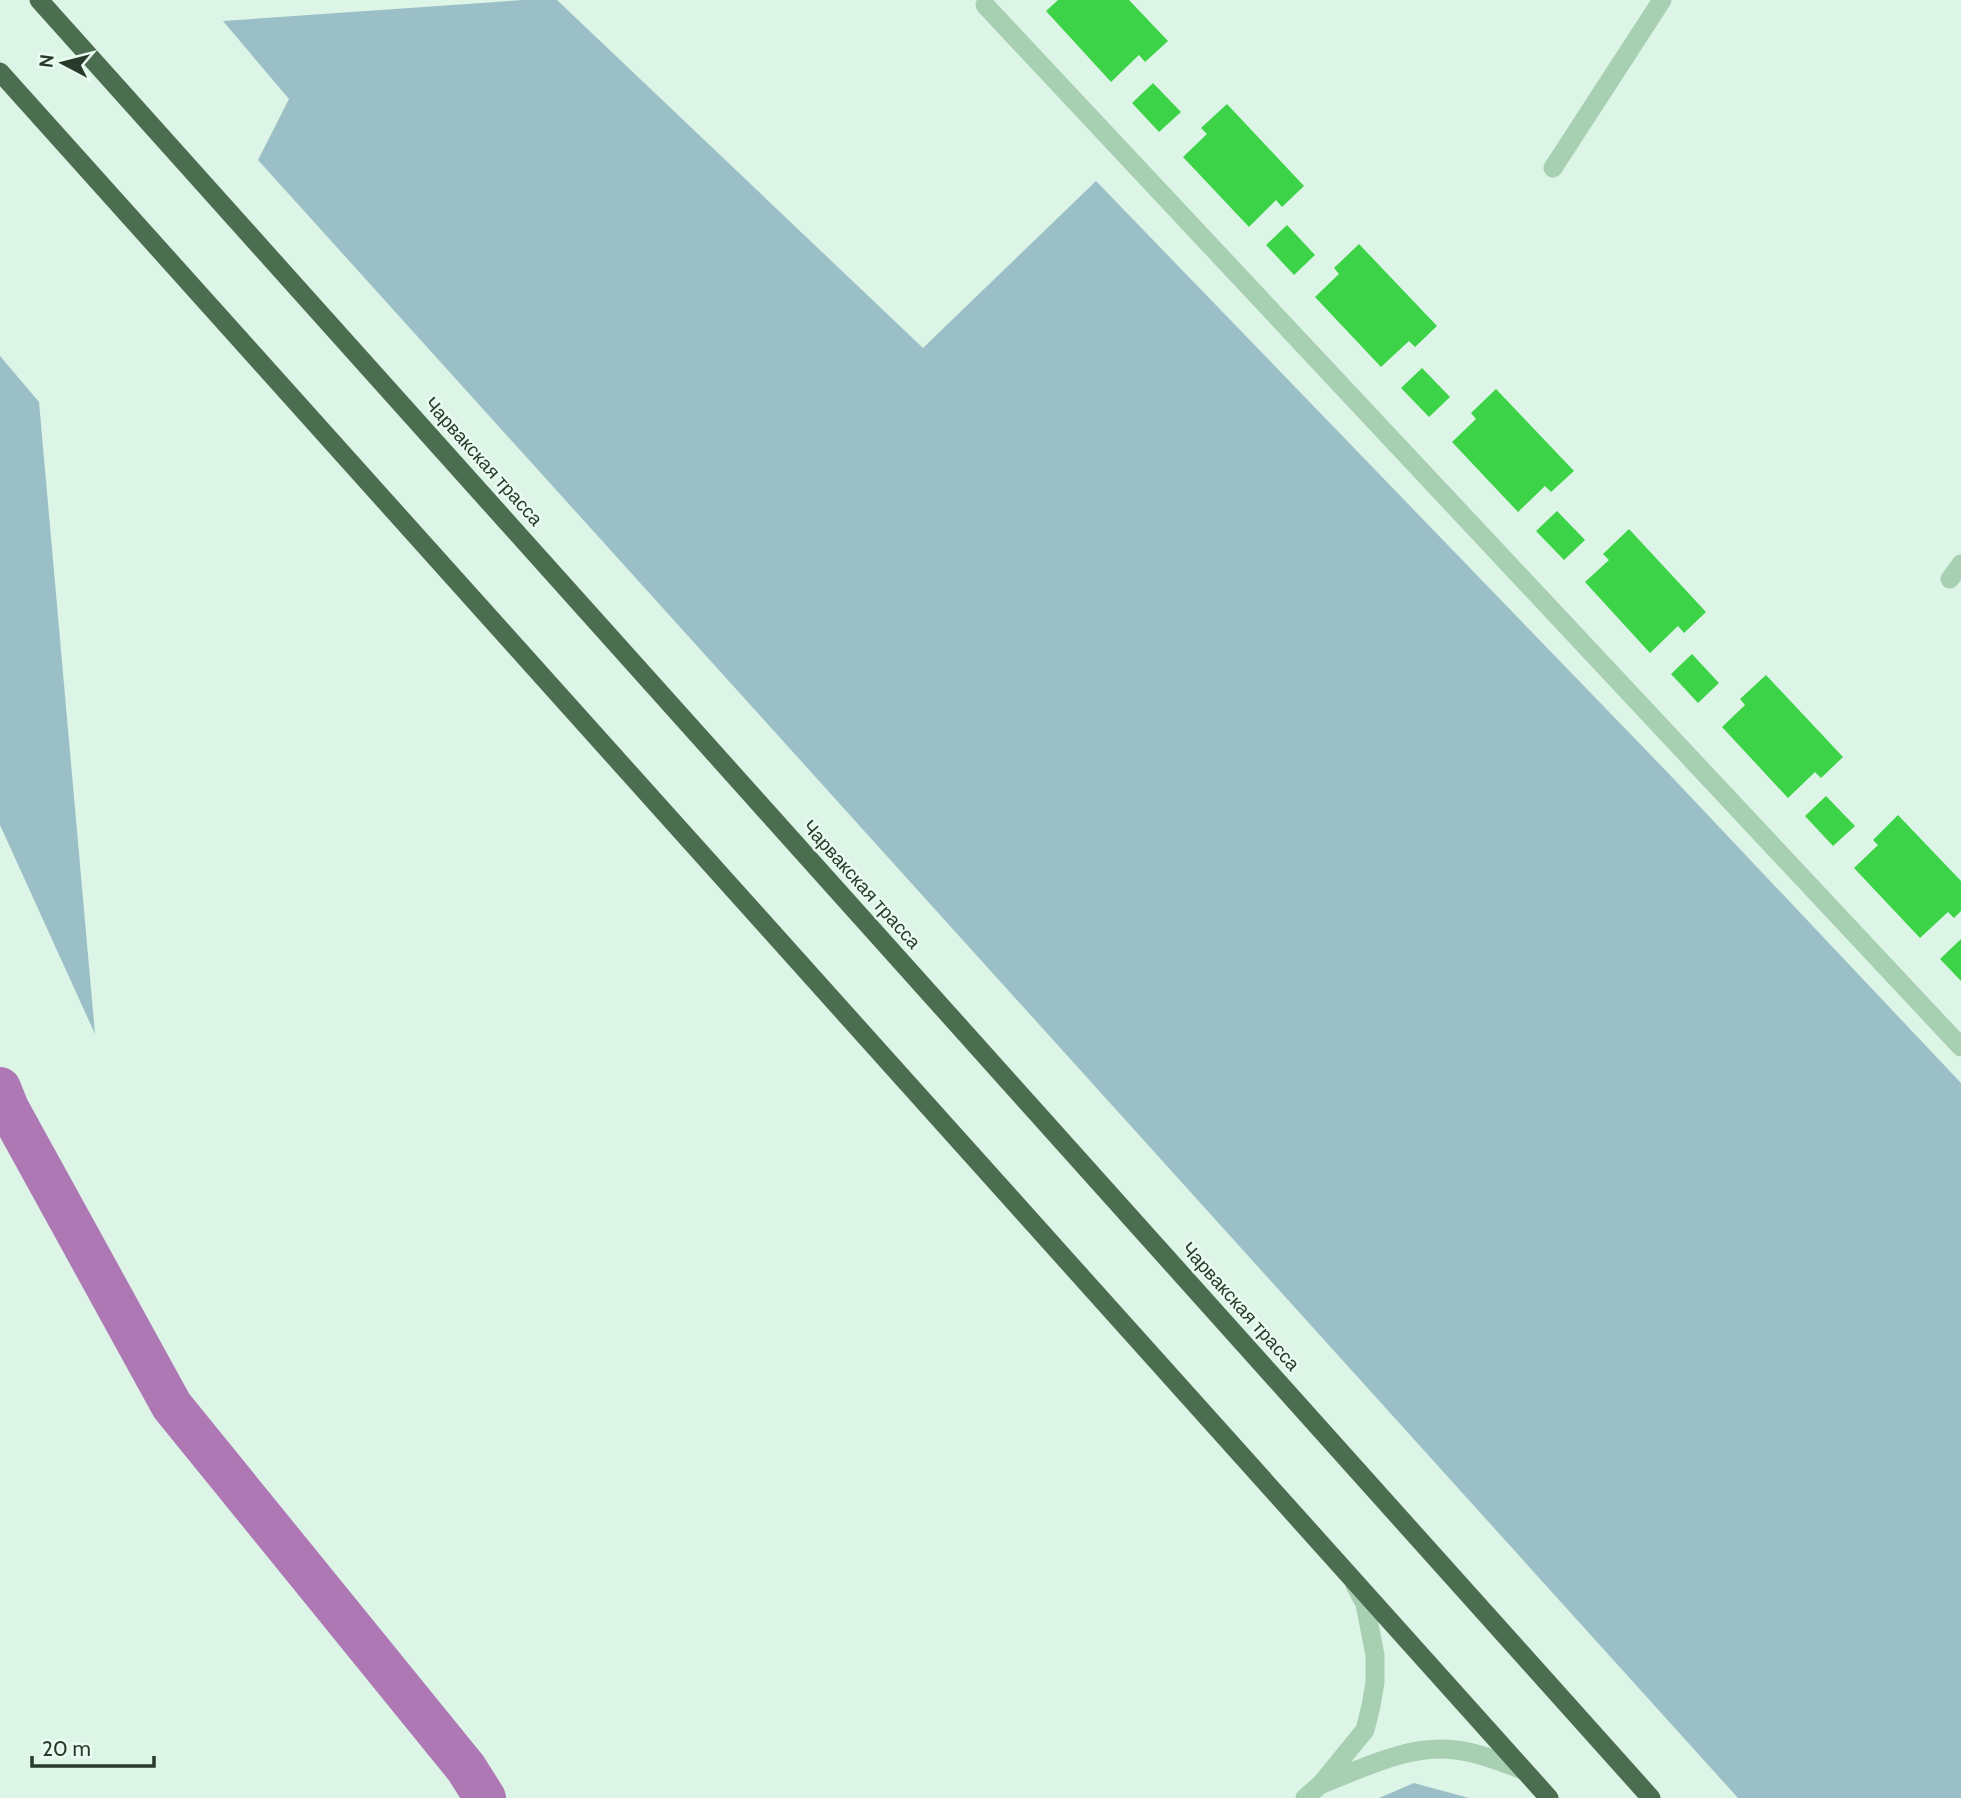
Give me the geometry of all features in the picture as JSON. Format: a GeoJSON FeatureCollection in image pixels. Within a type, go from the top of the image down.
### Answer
{"type":"FeatureCollection","features":[{"type":"Feature","properties":{"kind":"highway","name":"Чарвакская трасса"},"geometry":{"type":"LineString","coordinates":[[39,0],[1651,1798]]}},
{"type":"Feature","properties":{"kind":"highway"},"geometry":{"type":"LineString","coordinates":[[0,72],[1549,1798]]}},
{"type":"Feature","properties":{"kind":"street"},"geometry":{"type":"LineString","coordinates":[[1553,168],[1662,0]]}},
{"type":"Feature","properties":{"kind":"street"},"geometry":{"type":"LineString","coordinates":[[985,5],[1961,1047]]}},
{"type":"Feature","properties":{"kind":"street"},"geometry":{"type":"LineString","coordinates":[[1305,1798],[1321,1784],[1365,1730],[1375,1682],[1375,1655],[1365,1604],[1350,1576]]}},
{"type":"Feature","properties":{"kind":"street"},"geometry":{"type":"LineString","coordinates":[[1321,1784],[1399,1754],[1454,1749],[1478,1754],[1523,1770]]}},
{"type":"Feature","properties":{"kind":"shaded area"},"geometry":{"type":"Polygon","coordinates":[[[523,0],[557,0],[923,348],[1096,181],[1671,776],[1961,1083],[1961,1798],[1738,1798],[258,160],[289,99],[223,21],[523,0]]]}},
{"type":"Feature","properties":{"kind":"shaded area"},"geometry":{"type":"Polygon","coordinates":[[[0,356],[39,402],[95,1034],[0,825],[0,356]]]}},
{"type":"Feature","properties":{"kind":"shaded area"},"geometry":{"type":"Polygon","coordinates":[[[1414,1783],[1469,1798],[1379,1798],[1414,1783]]]}},
{"type":"Feature","properties":{"kind":"building"},"geometry":{"type":"Polygon","coordinates":[[[1058,0],[1129,0],[1168,41],[1145,62],[1139,55],[1111,82],[1046,11],[1058,0]]]}},
{"type":"Feature","properties":{"kind":"building"},"geometry":{"type":"Polygon","coordinates":[[[1153,83],[1181,112],[1159,132],[1132,103],[1153,83]]]}},
{"type":"Feature","properties":{"kind":"building"},"geometry":{"type":"Polygon","coordinates":[[[1227,104],[1304,186],[1282,207],[1276,200],[1249,227],[1183,157],[1207,134],[1201,128],[1227,104]]]}},
{"type":"Feature","properties":{"kind":"building"},"geometry":{"type":"Polygon","coordinates":[[[1287,225],[1315,255],[1294,275],[1266,245],[1287,225]]]}},
{"type":"Feature","properties":{"kind":"building"},"geometry":{"type":"Polygon","coordinates":[[[1359,244],[1437,326],[1415,347],[1409,341],[1381,367],[1315,297],[1339,274],[1334,268],[1359,244]]]}},
{"type":"Feature","properties":{"kind":"building"},"geometry":{"type":"Polygon","coordinates":[[[1422,368],[1450,397],[1429,417],[1401,388],[1422,368]]]}},
{"type":"Feature","properties":{"kind":"building"},"geometry":{"type":"Polygon","coordinates":[[[1496,389],[1574,471],[1551,492],[1545,486],[1518,512],[1452,442],[1476,419],[1471,413],[1496,389]]]}},
{"type":"Feature","properties":{"kind":"building"},"geometry":{"type":"Polygon","coordinates":[[[1557,511],[1585,540],[1564,560],[1536,531],[1557,511]]]}},
{"type":"Feature","properties":{"kind":"building"},"geometry":{"type":"Polygon","coordinates":[[[1629,529],[1706,612],[1684,633],[1678,626],[1650,653],[1585,582],[1609,560],[1603,554],[1629,529]]]}},
{"type":"Feature","properties":{"kind":"building"},"geometry":{"type":"Polygon","coordinates":[[[1692,654],[1719,683],[1698,703],[1671,674],[1692,654]]]}},
{"type":"Feature","properties":{"kind":"building"},"geometry":{"type":"Polygon","coordinates":[[[1766,675],[1843,757],[1821,778],[1815,772],[1788,798],[1722,727],[1745,705],[1740,699],[1766,675]]]}},
{"type":"Feature","properties":{"kind":"building"},"geometry":{"type":"Polygon","coordinates":[[[1826,796],[1855,826],[1833,846],[1805,816],[1826,796]]]}},
{"type":"Feature","properties":{"kind":"building"},"geometry":{"type":"Polygon","coordinates":[[[1898,815],[1961,881],[1961,911],[1954,918],[1948,912],[1920,938],[1854,868],[1878,845],[1873,840],[1898,815]]]}},
{"type":"Feature","properties":{"kind":"building"},"geometry":{"type":"Polygon","coordinates":[[[1961,939],[1961,981],[1940,959],[1961,939]]]}},
{"type":"Feature","properties":{"kind":"waterway"},"geometry":{"type":"LineString","coordinates":[[0,1088],[8,1108],[172,1406],[466,1768],[485,1798]]}}]}
